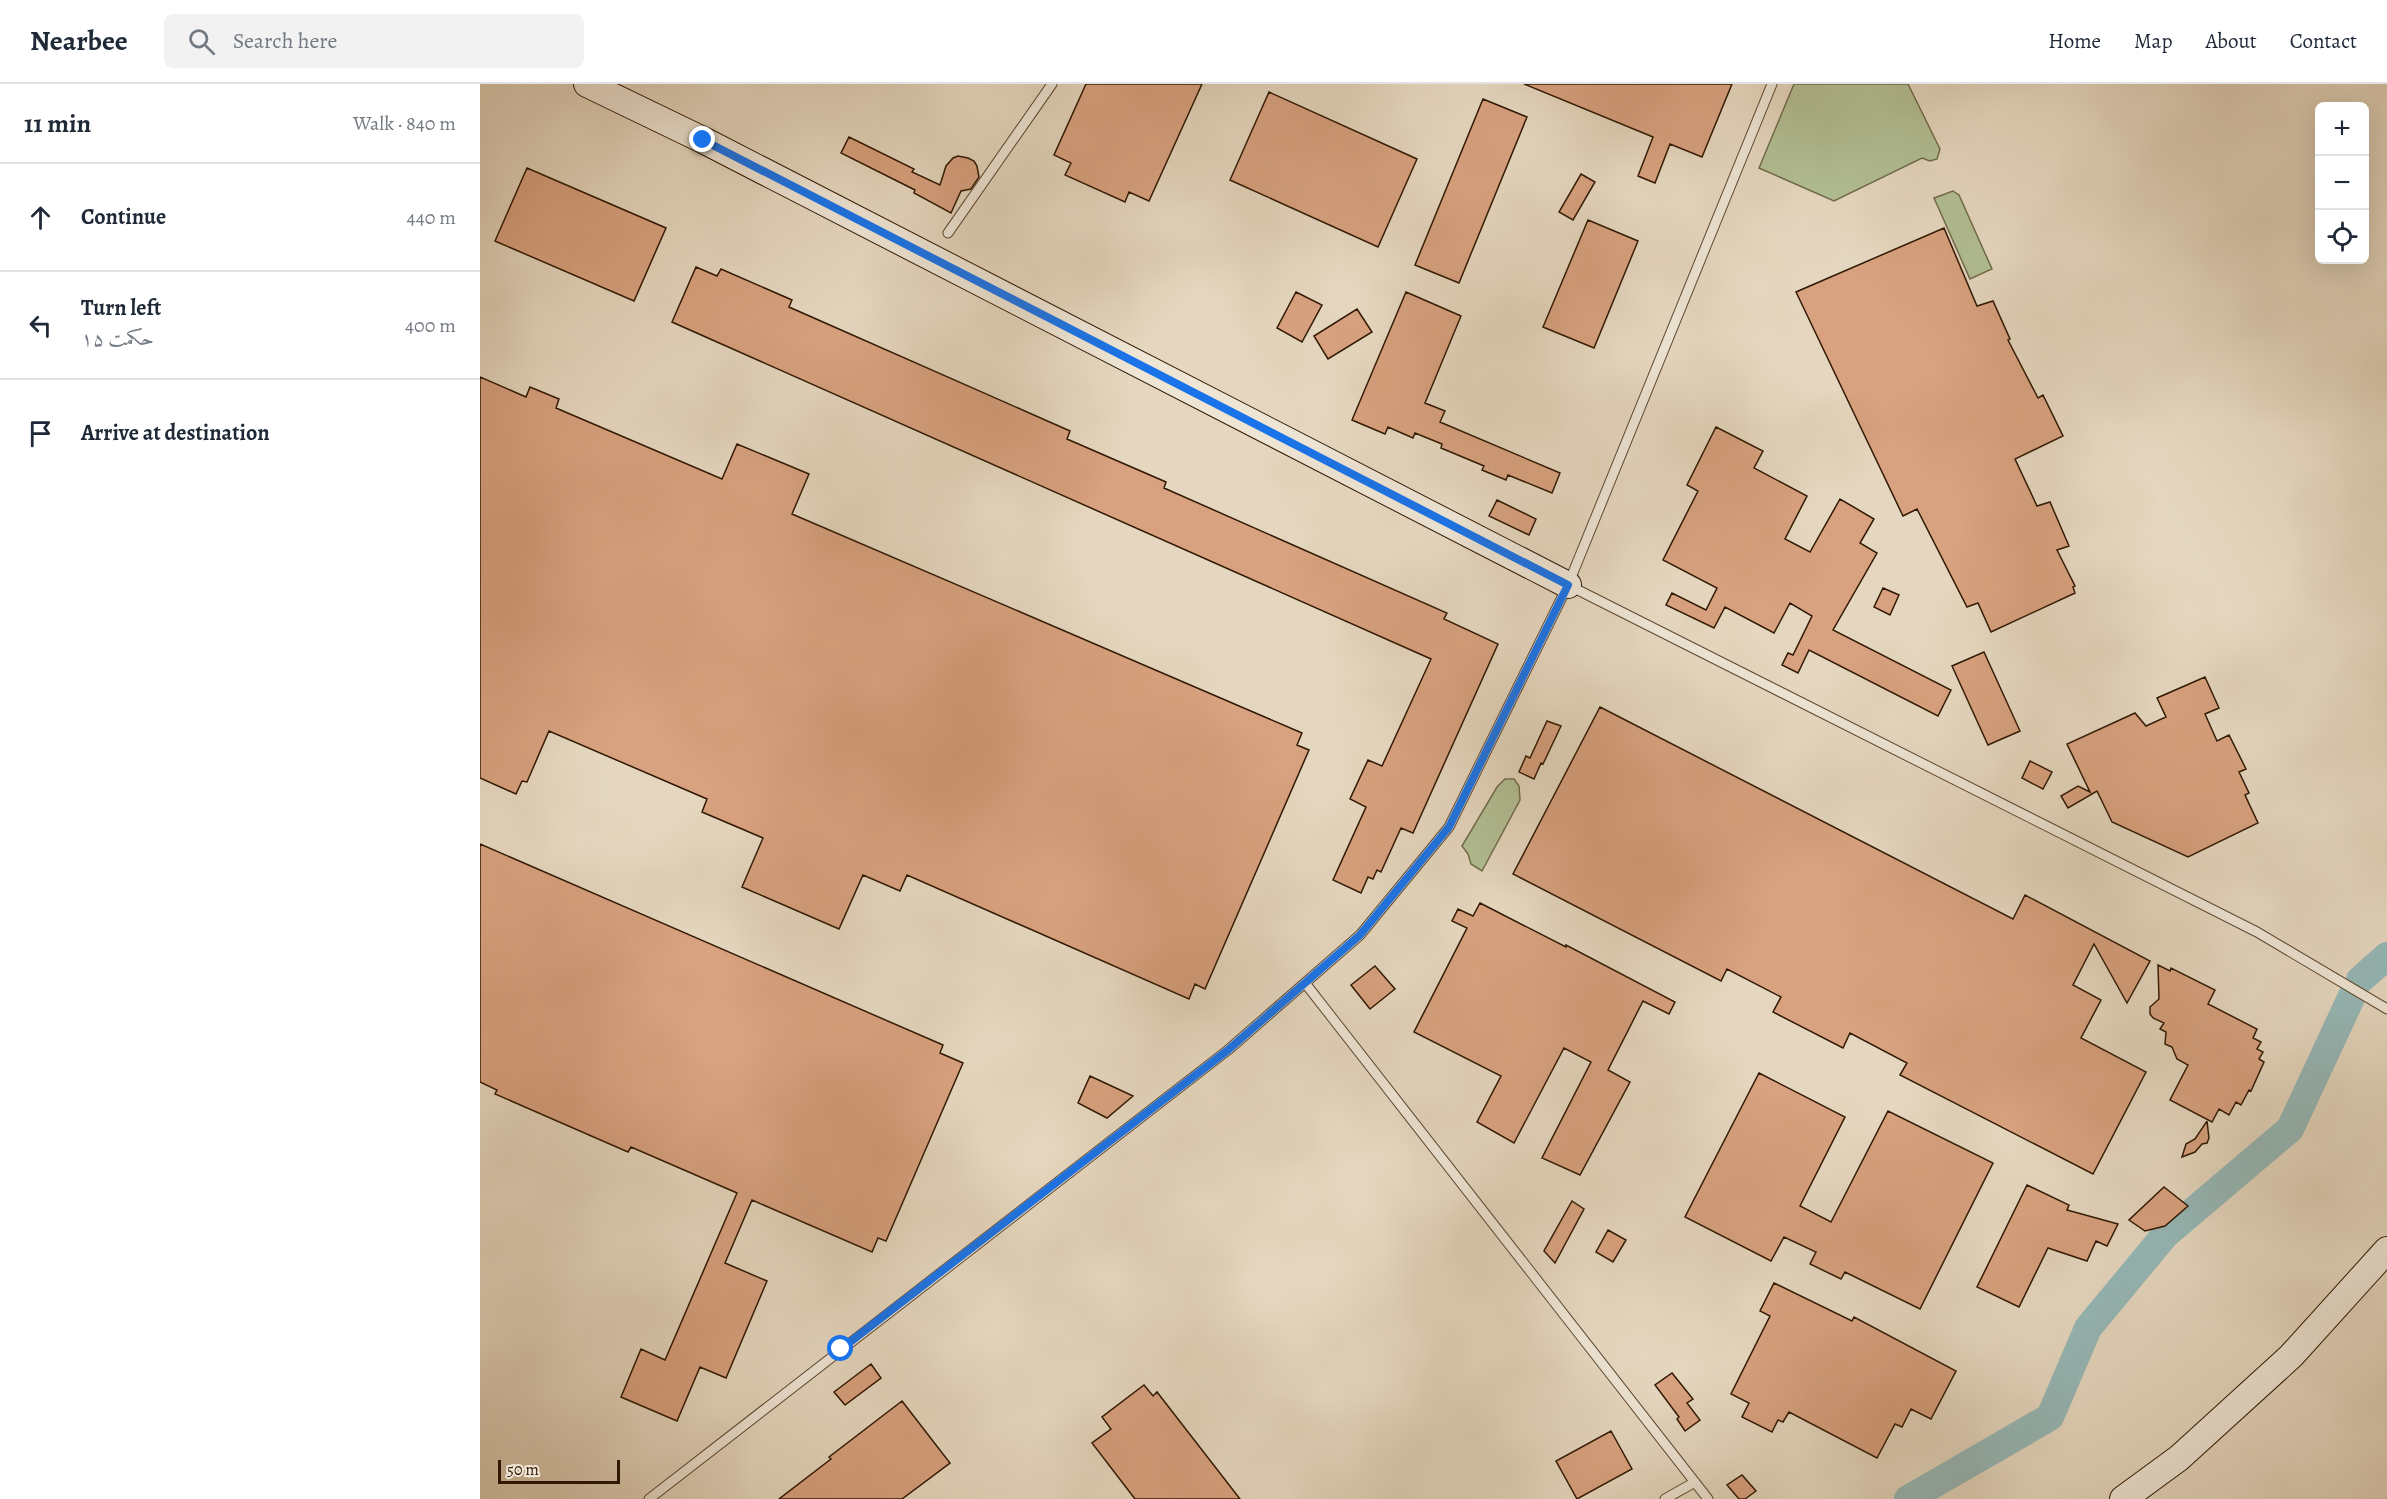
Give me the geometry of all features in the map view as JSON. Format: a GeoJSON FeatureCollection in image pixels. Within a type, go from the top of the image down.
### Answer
{"type":"FeatureCollection","features":[{"type":"Feature","properties":{"kind":"street"},"geometry":{"type":"LineString","coordinates":[[587,84],[703,140],[1568,585]]}},
{"type":"Feature","properties":{"kind":"street"},"geometry":{"type":"LineString","coordinates":[[2123,1499],[2179,1458],[2290,1356],[2387,1250]]}},
{"type":"Feature","properties":{"kind":"lane"},"geometry":{"type":"LineString","coordinates":[[948,233],[1052,84]]}},
{"type":"Feature","properties":{"kind":"lane"},"geometry":{"type":"LineString","coordinates":[[649,1499],[1228,1050],[1360,935],[1449,827],[1568,585],[1772,84]]}},
{"type":"Feature","properties":{"kind":"lane"},"geometry":{"type":"LineString","coordinates":[[1568,585],[2257,932],[2387,1009]]}},
{"type":"Feature","properties":{"kind":"lane"},"geometry":{"type":"LineString","coordinates":[[1305,983],[1708,1499]]}},
{"type":"Feature","properties":{"kind":"lane"},"geometry":{"type":"LineString","coordinates":[[1665,1499],[1695,1482]]}},
{"type":"Feature","properties":{"kind":"green space"},"geometry":{"type":"Polygon","coordinates":[[[1794,84],[1908,84],[1940,149],[1937,159],[1930,161],[1922,158],[1834,201],[1759,168],[1794,84]]]}},
{"type":"Feature","properties":{"kind":"green space"},"geometry":{"type":"Polygon","coordinates":[[[1953,191],[1959,195],[1992,269],[1970,279],[1934,198],[1953,191]]]}},
{"type":"Feature","properties":{"kind":"green space"},"geometry":{"type":"Polygon","coordinates":[[[1505,779],[1514,779],[1519,786],[1520,800],[1482,871],[1471,864],[1462,846],[1497,787],[1505,779]]]}},
{"type":"Feature","properties":{"kind":"building"},"geometry":{"type":"Polygon","coordinates":[[[1086,84],[1202,84],[1149,201],[1129,192],[1125,202],[1065,175],[1071,163],[1054,155],[1086,84]]]}},
{"type":"Feature","properties":{"kind":"building"},"geometry":{"type":"Polygon","coordinates":[[[1524,84],[1732,84],[1702,157],[1670,144],[1655,183],[1638,176],[1653,137],[1524,84]]]}},
{"type":"Feature","properties":{"kind":"building"},"geometry":{"type":"Polygon","coordinates":[[[1269,92],[1417,159],[1378,247],[1230,180],[1269,92]]]}},
{"type":"Feature","properties":{"kind":"building"},"geometry":{"type":"Polygon","coordinates":[[[1483,99],[1527,117],[1459,283],[1415,265],[1483,99]]]}},
{"type":"Feature","properties":{"kind":"building"},"geometry":{"type":"Polygon","coordinates":[[[849,137],[914,169],[912,172],[940,185],[946,166],[958,156],[974,161],[979,177],[971,189],[961,191],[951,213],[914,193],[915,190],[841,153],[849,137]]]}},
{"type":"Feature","properties":{"kind":"building"},"geometry":{"type":"Polygon","coordinates":[[[527,168],[666,228],[634,301],[495,241],[527,168]]]}},
{"type":"Feature","properties":{"kind":"building"},"geometry":{"type":"Polygon","coordinates":[[[1581,174],[1595,182],[1573,220],[1559,212],[1581,174]]]}},
{"type":"Feature","properties":{"kind":"building"},"geometry":{"type":"Polygon","coordinates":[[[1588,220],[1638,241],[1594,348],[1543,327],[1588,220]]]}},
{"type":"Feature","properties":{"kind":"building"},"geometry":{"type":"Polygon","coordinates":[[[1944,228],[1977,306],[1993,301],[2010,339],[2008,340],[2038,398],[2043,395],[2063,436],[2015,459],[2037,506],[2050,502],[2069,546],[2057,550],[2075,586],[2073,587],[2075,593],[1991,632],[1978,603],[1967,607],[1917,509],[1903,516],[1796,292],[1944,228]]]}},
{"type":"Feature","properties":{"kind":"building"},"geometry":{"type":"Polygon","coordinates":[[[696,267],[717,276],[721,269],[792,300],[789,307],[1070,431],[1067,439],[1166,482],[1164,488],[1447,613],[1444,619],[1498,644],[1413,833],[1401,828],[1381,872],[1377,870],[1373,879],[1368,877],[1361,893],[1333,880],[1366,807],[1350,799],[1368,760],[1382,766],[1431,659],[672,322],[696,267]]]}},
{"type":"Feature","properties":{"kind":"building"},"geometry":{"type":"Polygon","coordinates":[[[1296,292],[1322,305],[1302,342],[1277,328],[1296,292]]]}},
{"type":"Feature","properties":{"kind":"building"},"geometry":{"type":"Polygon","coordinates":[[[1406,292],[1461,316],[1425,403],[1445,411],[1440,422],[1560,473],[1552,493],[1508,475],[1506,480],[1482,470],[1484,466],[1441,448],[1442,444],[1415,433],[1413,438],[1388,427],[1385,434],[1352,420],[1406,292]]]}},
{"type":"Feature","properties":{"kind":"building"},"geometry":{"type":"Polygon","coordinates":[[[1357,309],[1372,332],[1328,359],[1314,336],[1357,309]]]}},
{"type":"Feature","properties":{"kind":"building"},"geometry":{"type":"Polygon","coordinates":[[[480,377],[526,397],[530,387],[559,399],[556,408],[722,479],[737,444],[809,474],[792,514],[1302,733],[1297,745],[1309,750],[1205,989],[1195,984],[1189,999],[907,875],[900,891],[863,875],[839,929],[742,887],[763,838],[702,812],[707,799],[549,731],[527,782],[522,781],[516,794],[480,778],[480,377]]]}},
{"type":"Feature","properties":{"kind":"building"},"geometry":{"type":"Polygon","coordinates":[[[1716,427],[1763,451],[1754,468],[1807,496],[1785,539],[1810,552],[1840,499],[1874,519],[1860,543],[1877,553],[1833,630],[1951,690],[1938,716],[1809,650],[1798,673],[1782,665],[1788,653],[1793,655],[1812,616],[1790,603],[1774,633],[1725,607],[1714,628],[1666,605],[1672,593],[1706,610],[1717,588],[1663,560],[1698,491],[1687,485],[1716,427]]]}},
{"type":"Feature","properties":{"kind":"building"},"geometry":{"type":"Polygon","coordinates":[[[1497,500],[1536,519],[1529,535],[1489,516],[1497,500]]]}},
{"type":"Feature","properties":{"kind":"building"},"geometry":{"type":"Polygon","coordinates":[[[1883,588],[1899,595],[1890,615],[1874,607],[1883,588]]]}},
{"type":"Feature","properties":{"kind":"building"},"geometry":{"type":"Polygon","coordinates":[[[1984,652],[2020,731],[1988,745],[1952,666],[1984,652]]]}},
{"type":"Feature","properties":{"kind":"building"},"geometry":{"type":"Polygon","coordinates":[[[2205,677],[2219,708],[2205,714],[2217,741],[2229,735],[2246,769],[2239,772],[2249,793],[2245,795],[2258,823],[2188,857],[2112,822],[2097,791],[2068,808],[2061,796],[2078,786],[2090,792],[2067,744],[2135,713],[2146,726],[2166,717],[2157,698],[2205,677]]]}},
{"type":"Feature","properties":{"kind":"building"},"geometry":{"type":"Polygon","coordinates":[[[1600,707],[2013,919],[2025,895],[2150,961],[2127,1003],[2094,944],[2073,985],[2101,1000],[2081,1038],[2146,1072],[2093,1174],[1900,1075],[1907,1063],[1850,1033],[1843,1048],[1773,1012],[1781,997],[1727,969],[1721,981],[1513,874],[1600,707]]]}},
{"type":"Feature","properties":{"kind":"building"},"geometry":{"type":"Polygon","coordinates":[[[1547,721],[1561,726],[1534,779],[1519,772],[1526,756],[1530,758],[1547,721]]]}},
{"type":"Feature","properties":{"kind":"building"},"geometry":{"type":"Polygon","coordinates":[[[2030,761],[2052,772],[2043,789],[2022,778],[2030,761]]]}},
{"type":"Feature","properties":{"kind":"building"},"geometry":{"type":"Polygon","coordinates":[[[480,844],[943,1045],[940,1053],[963,1063],[886,1241],[878,1238],[872,1252],[752,1200],[725,1263],[767,1281],[726,1378],[700,1367],[677,1421],[621,1397],[641,1349],[665,1360],[737,1193],[631,1147],[628,1152],[495,1094],[497,1090],[480,1082],[480,844]]]}},
{"type":"Feature","properties":{"kind":"building"},"geometry":{"type":"Polygon","coordinates":[[[1480,903],[1675,1002],[1669,1014],[1643,1001],[1608,1070],[1630,1082],[1580,1175],[1542,1158],[1591,1062],[1564,1048],[1514,1143],[1477,1122],[1501,1076],[1414,1032],[1467,928],[1452,921],[1458,909],[1473,916],[1480,903]]]}},
{"type":"Feature","properties":{"kind":"building"},"geometry":{"type":"Polygon","coordinates":[[[2158,965],[2170,971],[2171,968],[2215,990],[2208,1004],[2257,1029],[2253,1038],[2261,1042],[2257,1049],[2263,1052],[2259,1059],[2264,1062],[2251,1091],[2249,1090],[2241,1105],[2236,1102],[2229,1115],[2219,1109],[2212,1122],[2170,1100],[2188,1065],[2177,1059],[2172,1047],[2165,1044],[2166,1032],[2160,1029],[2164,1023],[2150,1014],[2150,1007],[2159,999],[2158,965]]]}},
{"type":"Feature","properties":{"kind":"building"},"geometry":{"type":"Polygon","coordinates":[[[1375,966],[1395,989],[1370,1009],[1351,985],[1375,966]]]}},
{"type":"Feature","properties":{"kind":"building"},"geometry":{"type":"Polygon","coordinates":[[[1759,1073],[1845,1117],[1800,1206],[1831,1222],[1888,1111],[1993,1163],[1920,1309],[1845,1272],[1841,1279],[1810,1264],[1816,1252],[1784,1237],[1771,1261],[1685,1217],[1759,1073]]]}},
{"type":"Feature","properties":{"kind":"building"},"geometry":{"type":"Polygon","coordinates":[[[1090,1076],[1133,1096],[1107,1118],[1078,1103],[1090,1076]]]}},
{"type":"Feature","properties":{"kind":"building"},"geometry":{"type":"Polygon","coordinates":[[[2207,1121],[2209,1138],[2207,1143],[2202,1144],[2195,1152],[2182,1157],[2186,1144],[2195,1139],[2207,1121]]]}},
{"type":"Feature","properties":{"kind":"building"},"geometry":{"type":"Polygon","coordinates":[[[2027,1185],[2069,1205],[2067,1210],[2118,1224],[2107,1246],[2096,1241],[2087,1261],[2048,1248],[2019,1307],[1977,1287],[2027,1185]]]}},
{"type":"Feature","properties":{"kind":"building"},"geometry":{"type":"Polygon","coordinates":[[[2164,1187],[2188,1206],[2165,1226],[2145,1231],[2129,1220],[2164,1187]]]}},
{"type":"Feature","properties":{"kind":"building"},"geometry":{"type":"Polygon","coordinates":[[[1572,1201],[1584,1209],[1555,1263],[1544,1251],[1572,1201]]]}},
{"type":"Feature","properties":{"kind":"building"},"geometry":{"type":"Polygon","coordinates":[[[1608,1230],[1626,1240],[1613,1262],[1596,1252],[1608,1230]]]}},
{"type":"Feature","properties":{"kind":"building"},"geometry":{"type":"Polygon","coordinates":[[[1774,1283],[1852,1321],[1854,1317],[1956,1371],[1931,1419],[1911,1409],[1902,1427],[1895,1424],[1877,1458],[1789,1412],[1783,1422],[1778,1420],[1772,1432],[1742,1417],[1749,1403],[1731,1394],[1770,1316],[1760,1311],[1774,1283]]]}},
{"type":"Feature","properties":{"kind":"building"},"geometry":{"type":"Polygon","coordinates":[[[871,1364],[881,1378],[845,1405],[834,1392],[871,1364]]]}},
{"type":"Feature","properties":{"kind":"building"},"geometry":{"type":"Polygon","coordinates":[[[1672,1373],[1693,1399],[1687,1403],[1700,1420],[1685,1431],[1677,1419],[1679,1417],[1655,1385],[1672,1373]]]}},
{"type":"Feature","properties":{"kind":"building"},"geometry":{"type":"Polygon","coordinates":[[[1144,1385],[1153,1396],[1157,1392],[1240,1499],[1135,1499],[1092,1443],[1111,1429],[1102,1417],[1144,1385]]]}},
{"type":"Feature","properties":{"kind":"building"},"geometry":{"type":"Polygon","coordinates":[[[902,1401],[950,1463],[902,1499],[779,1499],[831,1459],[829,1457],[902,1401]]]}},
{"type":"Feature","properties":{"kind":"building"},"geometry":{"type":"Polygon","coordinates":[[[1611,1431],[1632,1469],[1577,1499],[1556,1461],[1611,1431]]]}},
{"type":"Feature","properties":{"kind":"building"},"geometry":{"type":"Polygon","coordinates":[[[1742,1475],[1756,1491],[1745,1499],[1739,1499],[1727,1485],[1742,1475]]]}},
{"type":"Feature","properties":{"kind":"waterway"},"geometry":{"type":"LineString","coordinates":[[2360,980],[2387,956]]}},
{"type":"Feature","properties":{"kind":"waterway"},"geometry":{"type":"LineString","coordinates":[[1908,1499],[2050,1417],[2088,1328],[2165,1235],[2290,1129],[2351,998]]}},
{"type":"Feature","properties":{"kind":"route"},"geometry":{"type":"LineString","coordinates":[[703,140],[1568,585],[1449,827],[1360,935],[1228,1050],[841,1349]]}}]}
